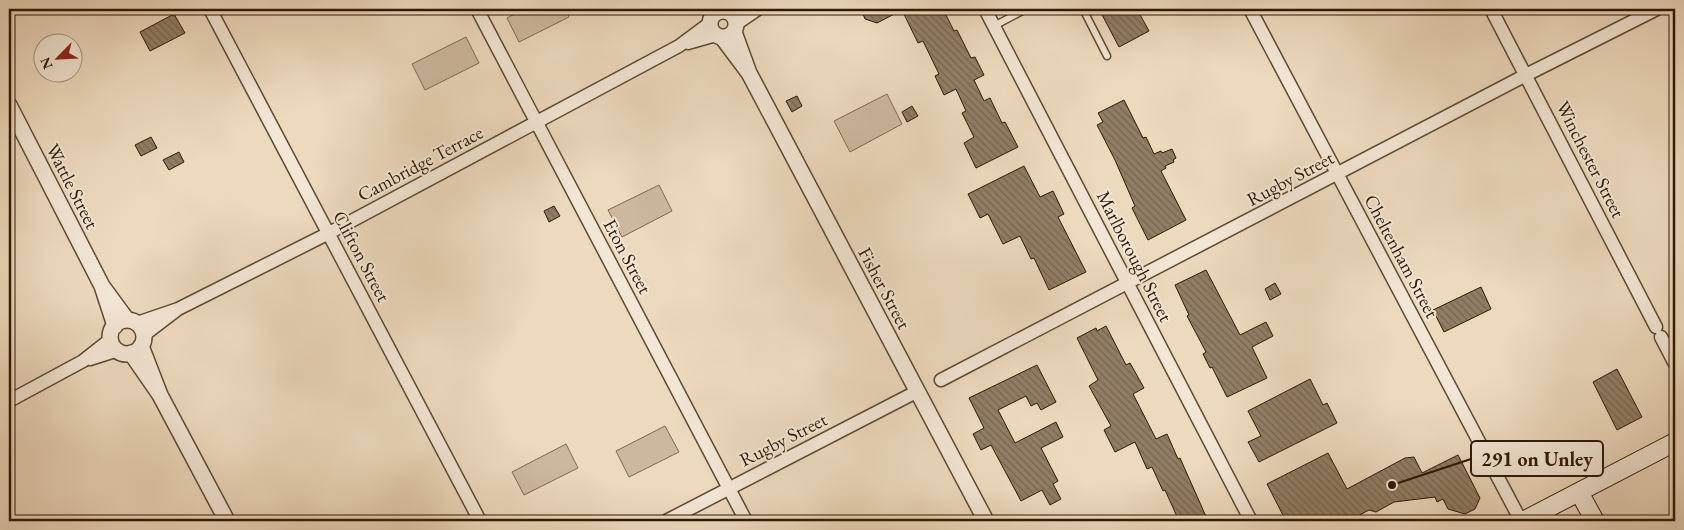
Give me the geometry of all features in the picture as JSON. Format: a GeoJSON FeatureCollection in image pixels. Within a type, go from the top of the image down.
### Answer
{"type":"FeatureCollection","features":[{"type":"Feature","properties":{"kind":"main road"},"geometry":{"type":"LineString","coordinates":[[1522,521],[1675,442]]}},
{"type":"Feature","properties":{"kind":"main road"},"geometry":{"type":"LineString","coordinates":[[1579,492],[1594,521]]}},
{"type":"Feature","properties":{"kind":"street","name":"Clifton Street"},"geometry":{"type":"LineString","coordinates":[[210,9],[480,521]]}},
{"type":"Feature","properties":{"kind":"street","name":"Eton Street"},"geometry":{"type":"LineString","coordinates":[[477,9],[746,521]]}},
{"type":"Feature","properties":{"kind":"street","name":"Cambridge Terrace"},"geometry":{"type":"LineString","coordinates":[[9,401],[178,309],[329,233],[679,46],[723,20],[758,9]]}},
{"type":"Feature","properties":{"kind":"street","name":"Marlborough Street"},"geometry":{"type":"LineString","coordinates":[[985,9],[1251,521]]}},
{"type":"Feature","properties":{"kind":"street","name":"Cheltenham Street"},"geometry":{"type":"LineString","coordinates":[[1250,9],[1522,521]]}},
{"type":"Feature","properties":{"kind":"street","name":"Winchester Street"},"geometry":{"type":"LineString","coordinates":[[1492,9],[1675,364]]}},
{"type":"Feature","properties":{"kind":"street","name":"Rugby Street"},"geometry":{"type":"LineString","coordinates":[[941,380],[1656,9]]}},
{"type":"Feature","properties":{"kind":"street","name":"Fisher Street"},"geometry":{"type":"LineString","coordinates":[[723,20],[749,74],[986,521]]}},
{"type":"Feature","properties":{"kind":"street","name":"Wattle Street"},"geometry":{"type":"LineString","coordinates":[[9,105],[128,337],[227,521]]}},
{"type":"Feature","properties":{"kind":"street","name":"Rugby Street"},"geometry":{"type":"LineString","coordinates":[[666,521],[918,391]]}},
{"type":"Feature","properties":{"kind":"lane"},"geometry":{"type":"LineString","coordinates":[[994,26],[1026,9]]}},
{"type":"Feature","properties":{"kind":"lane"},"geometry":{"type":"LineString","coordinates":[[1082,9],[1108,56]]}},
{"type":"Feature","properties":{"kind":"shaded area"},"geometry":{"type":"Polygon","coordinates":[[[524,9],[565,9],[569,17],[519,42],[507,18],[524,9]]]}},
{"type":"Feature","properties":{"kind":"shaded area"},"geometry":{"type":"Polygon","coordinates":[[[466,37],[479,63],[425,90],[412,64],[466,37]]]}},
{"type":"Feature","properties":{"kind":"shaded area"},"geometry":{"type":"Polygon","coordinates":[[[887,94],[902,124],[850,152],[834,121],[887,94]]]}},
{"type":"Feature","properties":{"kind":"shaded area"},"geometry":{"type":"Polygon","coordinates":[[[659,185],[672,211],[622,237],[608,210],[659,185]]]}},
{"type":"Feature","properties":{"kind":"shaded area"},"geometry":{"type":"Polygon","coordinates":[[[665,426],[679,452],[629,477],[616,451],[665,426]]]}},
{"type":"Feature","properties":{"kind":"shaded area"},"geometry":{"type":"Polygon","coordinates":[[[566,444],[578,468],[524,495],[512,472],[566,444]]]}},
{"type":"Feature","properties":{"kind":"building"},"geometry":{"type":"Polygon","coordinates":[[[861,9],[943,9],[954,31],[957,30],[971,58],[975,57],[984,75],[974,80],[984,101],[990,98],[1002,123],[1005,122],[1018,147],[976,168],[964,143],[974,137],[962,113],[966,111],[956,89],[944,95],[935,76],[939,74],[923,41],[918,43],[902,10],[877,23],[865,19],[861,9]]]}},
{"type":"Feature","properties":{"kind":"building"},"geometry":{"type":"Polygon","coordinates":[[[1099,9],[1137,9],[1149,31],[1119,47],[1099,9]]]}},
{"type":"Feature","properties":{"kind":"building"},"geometry":{"type":"Polygon","coordinates":[[[174,14],[185,33],[150,51],[140,32],[174,14]]]}},
{"type":"Feature","properties":{"kind":"building"},"geometry":{"type":"Polygon","coordinates":[[[797,96],[802,106],[792,112],[786,101],[797,96]]]}},
{"type":"Feature","properties":{"kind":"building"},"geometry":{"type":"Polygon","coordinates":[[[1124,100],[1143,138],[1146,137],[1154,154],[1172,149],[1176,158],[1173,160],[1174,162],[1165,166],[1166,168],[1161,171],[1186,220],[1148,240],[1132,208],[1135,206],[1115,160],[1097,125],[1103,122],[1098,113],[1124,100]]]}},
{"type":"Feature","properties":{"kind":"building"},"geometry":{"type":"Polygon","coordinates":[[[912,106],[918,116],[907,122],[902,112],[912,106]]]}},
{"type":"Feature","properties":{"kind":"building"},"geometry":{"type":"Polygon","coordinates":[[[151,137],[157,148],[141,156],[135,145],[151,137]]]}},
{"type":"Feature","properties":{"kind":"building"},"geometry":{"type":"Polygon","coordinates":[[[179,152],[184,162],[169,170],[163,160],[179,152]]]}},
{"type":"Feature","properties":{"kind":"building"},"geometry":{"type":"Polygon","coordinates":[[[1024,166],[1040,197],[1053,191],[1064,214],[1058,217],[1086,272],[1049,290],[1034,258],[1031,259],[1020,236],[1003,244],[988,214],[980,218],[968,194],[1024,166]]]}},
{"type":"Feature","properties":{"kind":"building"},"geometry":{"type":"Polygon","coordinates":[[[554,206],[560,216],[549,222],[544,211],[554,206]]]}},
{"type":"Feature","properties":{"kind":"building"},"geometry":{"type":"Polygon","coordinates":[[[1206,270],[1240,335],[1266,322],[1273,336],[1252,347],[1267,378],[1227,397],[1212,367],[1210,368],[1203,354],[1206,352],[1187,316],[1189,315],[1175,285],[1206,270]]]}},
{"type":"Feature","properties":{"kind":"building"},"geometry":{"type":"Polygon","coordinates":[[[1275,283],[1281,294],[1270,300],[1265,289],[1275,283]]]}},
{"type":"Feature","properties":{"kind":"building"},"geometry":{"type":"Polygon","coordinates":[[[1481,287],[1491,309],[1444,332],[1433,310],[1481,287]]]}},
{"type":"Feature","properties":{"kind":"building"},"geometry":{"type":"Polygon","coordinates":[[[1106,326],[1126,365],[1130,363],[1144,388],[1133,394],[1156,439],[1167,434],[1178,459],[1180,458],[1208,521],[1179,521],[1165,490],[1163,491],[1152,467],[1147,469],[1135,442],[1115,452],[1104,430],[1111,426],[1089,386],[1098,380],[1077,338],[1096,328],[1097,331],[1106,326]]]}},
{"type":"Feature","properties":{"kind":"building"},"geometry":{"type":"Polygon","coordinates":[[[1037,365],[1056,402],[1041,410],[1037,403],[1031,406],[1026,396],[998,410],[1015,443],[1056,422],[1063,437],[1041,448],[1058,481],[1053,484],[1061,499],[1050,505],[1042,490],[1021,501],[991,445],[981,450],[973,434],[984,428],[969,398],[1037,365]]]}},
{"type":"Feature","properties":{"kind":"building"},"geometry":{"type":"Polygon","coordinates":[[[1617,369],[1642,417],[1617,430],[1593,382],[1617,369]]]}},
{"type":"Feature","properties":{"kind":"building"},"geometry":{"type":"Polygon","coordinates":[[[1310,379],[1323,405],[1327,403],[1337,423],[1259,462],[1248,442],[1261,436],[1248,411],[1310,379]]]}},
{"type":"Feature","properties":{"kind":"building"},"geometry":{"type":"Polygon","coordinates":[[[1328,453],[1347,489],[1405,458],[1414,457],[1422,473],[1458,455],[1480,498],[1475,509],[1465,514],[1448,509],[1443,499],[1437,502],[1435,497],[1394,502],[1376,512],[1369,510],[1351,521],[1286,521],[1267,484],[1328,453]]]}},
{"type":"Feature","properties":{"kind":"place","name":"291 on Unley"},"geometry":{"type":"Point","coordinates":[1392,485]}}]}
